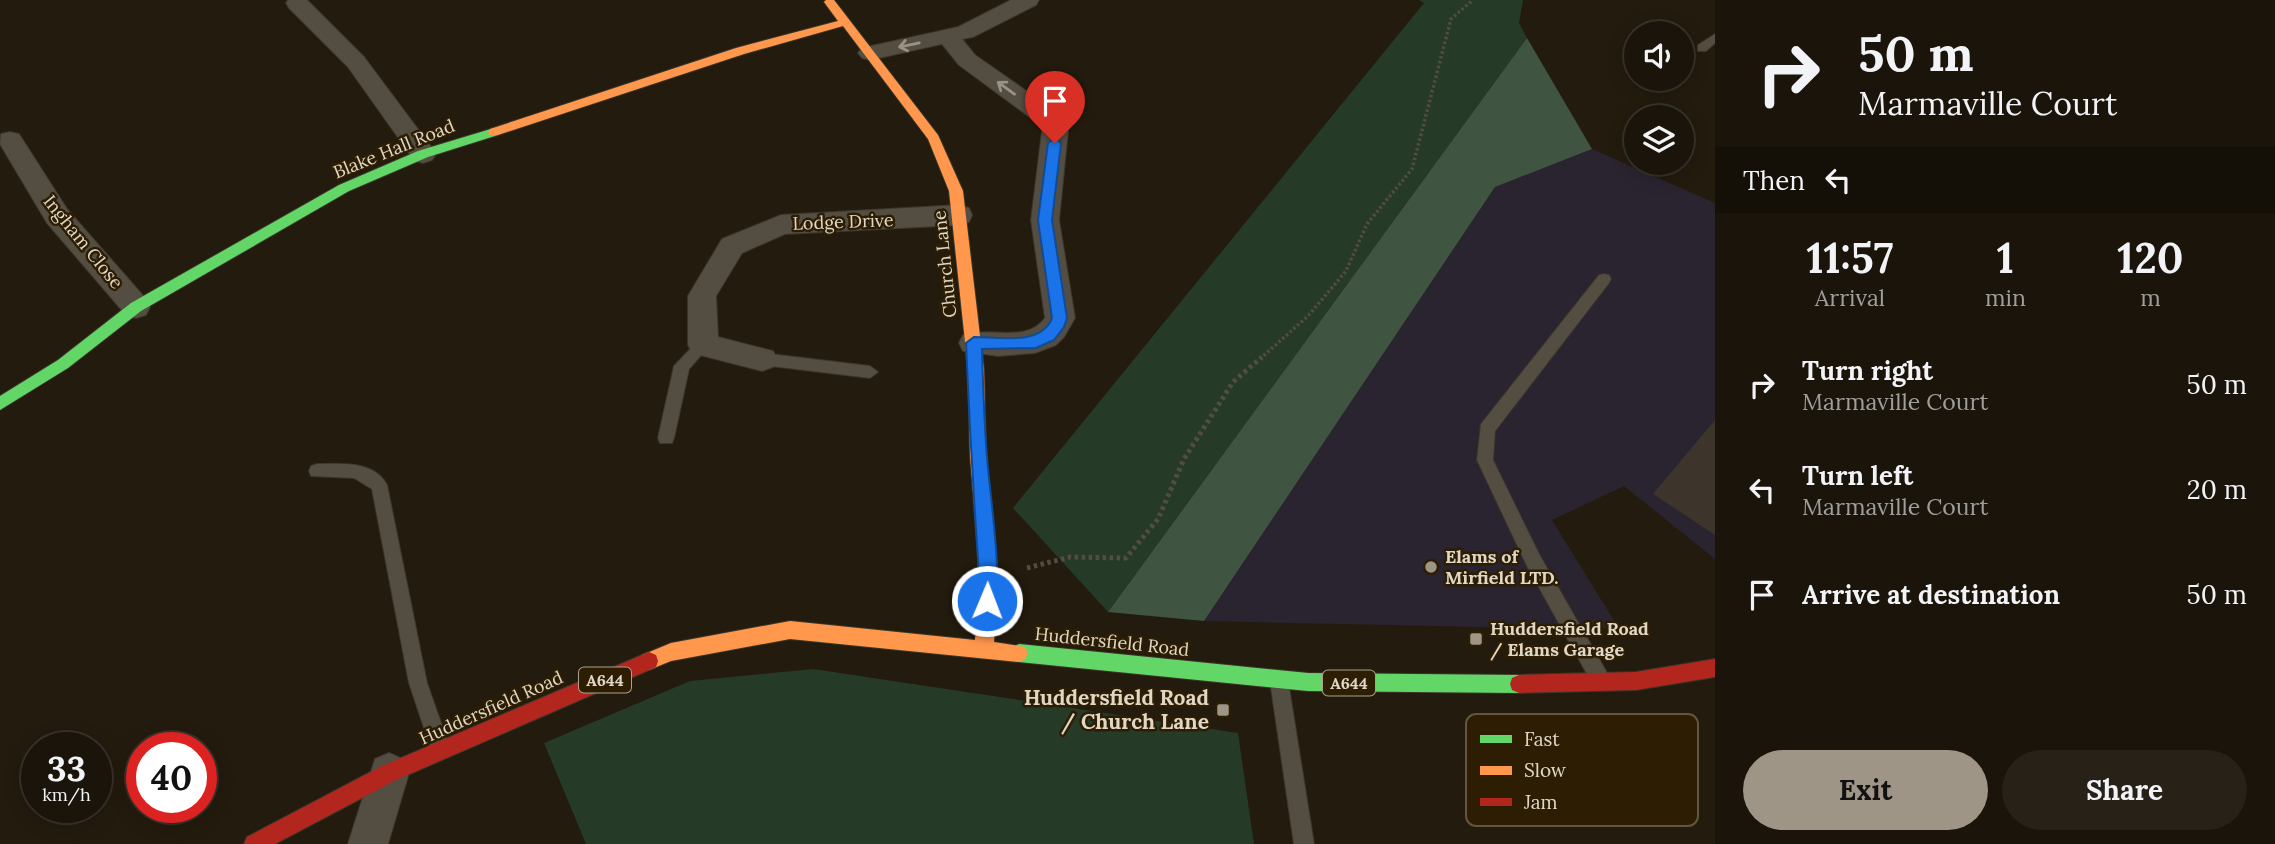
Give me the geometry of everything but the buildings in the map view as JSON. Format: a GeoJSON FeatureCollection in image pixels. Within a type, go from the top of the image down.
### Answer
{"type":"FeatureCollection","features":[{"type":"Feature","properties":{"kind":"main road","name":"Church Lane"},"geometry":{"type":"LineString","coordinates":[[828,0],[934,138],[956,191],[974,343],[978,456],[989,578],[984,648]]}},
{"type":"Feature","properties":{"kind":"main road","name":"Blake Hall Road"},"geometry":{"type":"LineString","coordinates":[[0,404],[63,364],[136,307],[344,188],[424,154],[592,102],[740,51],[846,22]]}},
{"type":"Feature","properties":{"kind":"main road","name":"Huddersfield Road"},"geometry":{"type":"LineString","coordinates":[[254,844],[389,773],[671,652],[790,630],[1279,679],[1461,685],[1602,682],[1636,681],[1715,668]]}},
{"type":"Feature","properties":{"kind":"street"},"geometry":{"type":"LineString","coordinates":[[870,53],[980,26],[1028,0]]}},
{"type":"Feature","properties":{"kind":"street"},"geometry":{"type":"LineString","coordinates":[[297,3],[356,62],[424,154]]}},
{"type":"Feature","properties":{"kind":"street"},"geometry":{"type":"LineString","coordinates":[[947,36],[967,60],[1049,119],[1055,131],[1045,220],[1059,318],[1056,327],[1049,336],[1036,342],[974,343]]}},
{"type":"Feature","properties":{"kind":"street","name":"Ingham Close"},"geometry":{"type":"LineString","coordinates":[[10,141],[57,216],[136,307]]}},
{"type":"Feature","properties":{"kind":"street","name":"Lodge Drive"},"geometry":{"type":"LineString","coordinates":[[703,345],[702,296],[732,246],[780,225],[959,215]]}},
{"type":"Feature","properties":{"kind":"street"},"geometry":{"type":"LineString","coordinates":[[703,345],[762,359]]}},
{"type":"Feature","properties":{"kind":"street"},"geometry":{"type":"LineString","coordinates":[[368,844],[389,773]]}},
{"type":"Feature","properties":{"kind":"lane"},"geometry":{"type":"LineString","coordinates":[[1702,47],[1715,37]]}},
{"type":"Feature","properties":{"kind":"lane"},"geometry":{"type":"LineString","coordinates":[[1602,682],[1533,560],[1485,460],[1487,429],[1604,279]]}},
{"type":"Feature","properties":{"kind":"lane"},"geometry":{"type":"LineString","coordinates":[[666,438],[682,366],[703,345]]}},
{"type":"Feature","properties":{"kind":"lane"},"geometry":{"type":"LineString","coordinates":[[762,359],[870,372]]}},
{"type":"Feature","properties":{"kind":"lane"},"geometry":{"type":"LineString","coordinates":[[317,471],[357,471],[379,485],[418,683],[441,751]]}},
{"type":"Feature","properties":{"kind":"lane"},"geometry":{"type":"LineString","coordinates":[[1279,679],[1304,844]]}},
{"type":"Feature","properties":{"kind":"path"},"geometry":{"type":"LineString","coordinates":[[989,578],[1070,557],[1126,558],[1158,519],[1184,459],[1233,382],[1308,316],[1346,271],[1367,224],[1412,169],[1451,19],[1473,0]]}},
{"type":"Feature","properties":{"kind":"shaded area"},"geometry":{"type":"Polygon","coordinates":[[[1592,149],[1624,163],[1624,175],[1651,175],[1715,203],[1715,559],[1624,486],[1552,520],[1618,627],[1573,629],[1204,621],[1495,187],[1592,149]]]}},
{"type":"Feature","properties":{"kind":"green space"},"geometry":{"type":"Polygon","coordinates":[[[1419,0],[1523,0],[1519,23],[1527,38],[1108,612],[1013,508],[1424,3],[1419,0]]]}},
{"type":"Feature","properties":{"kind":"green space"},"geometry":{"type":"Polygon","coordinates":[[[1527,38],[1592,149],[1495,187],[1204,621],[1108,612],[1527,38]]]}},
{"type":"Feature","properties":{"kind":"green space"},"geometry":{"type":"Polygon","coordinates":[[[813,669],[1238,733],[1254,844],[586,844],[544,743],[690,681],[813,669]]]}},
{"type":"Feature","properties":{"kind":"traffic: fast"},"geometry":{"type":"LineString","coordinates":[[0,404],[63,364],[136,307],[344,188],[423,154],[494,132]]}},
{"type":"Feature","properties":{"kind":"traffic: fast"},"geometry":{"type":"LineString","coordinates":[[1019,653],[1308,682],[1519,684]]}},
{"type":"Feature","properties":{"kind":"traffic: slow"},"geometry":{"type":"LineString","coordinates":[[830,2],[934,138],[956,191],[976,370],[978,456],[989,578],[984,648]]}},
{"type":"Feature","properties":{"kind":"traffic: slow"},"geometry":{"type":"LineString","coordinates":[[494,132],[740,51],[846,22]]}},
{"type":"Feature","properties":{"kind":"traffic: slow"},"geometry":{"type":"LineString","coordinates":[[649,661],[671,652],[790,630],[1019,653]]}},
{"type":"Feature","properties":{"kind":"traffic: jam"},"geometry":{"type":"LineString","coordinates":[[254,844],[389,773],[649,661]]}},
{"type":"Feature","properties":{"kind":"traffic: jam"},"geometry":{"type":"LineString","coordinates":[[1519,684],[1636,681],[1715,668]]}},
{"type":"Feature","properties":{"kind":"place","name":"Elams of Mirfield LTD."},"geometry":{"type":"Point","coordinates":[1431,567]}},
{"type":"Feature","properties":{"kind":"place","name":"Huddersfield Road / Elams Garage"},"geometry":{"type":"Point","coordinates":[1476,639]}},
{"type":"Feature","properties":{"kind":"place","name":"Huddersfield Road / Church Lane"},"geometry":{"type":"Point","coordinates":[1223,710]}},
{"type":"Feature","properties":{"kind":"route"},"geometry":{"type":"LineString","coordinates":[[987,601],[989,578],[978,456],[974,343],[1036,342],[1049,336],[1056,327],[1059,318],[1045,220],[1055,143]]}}]}
